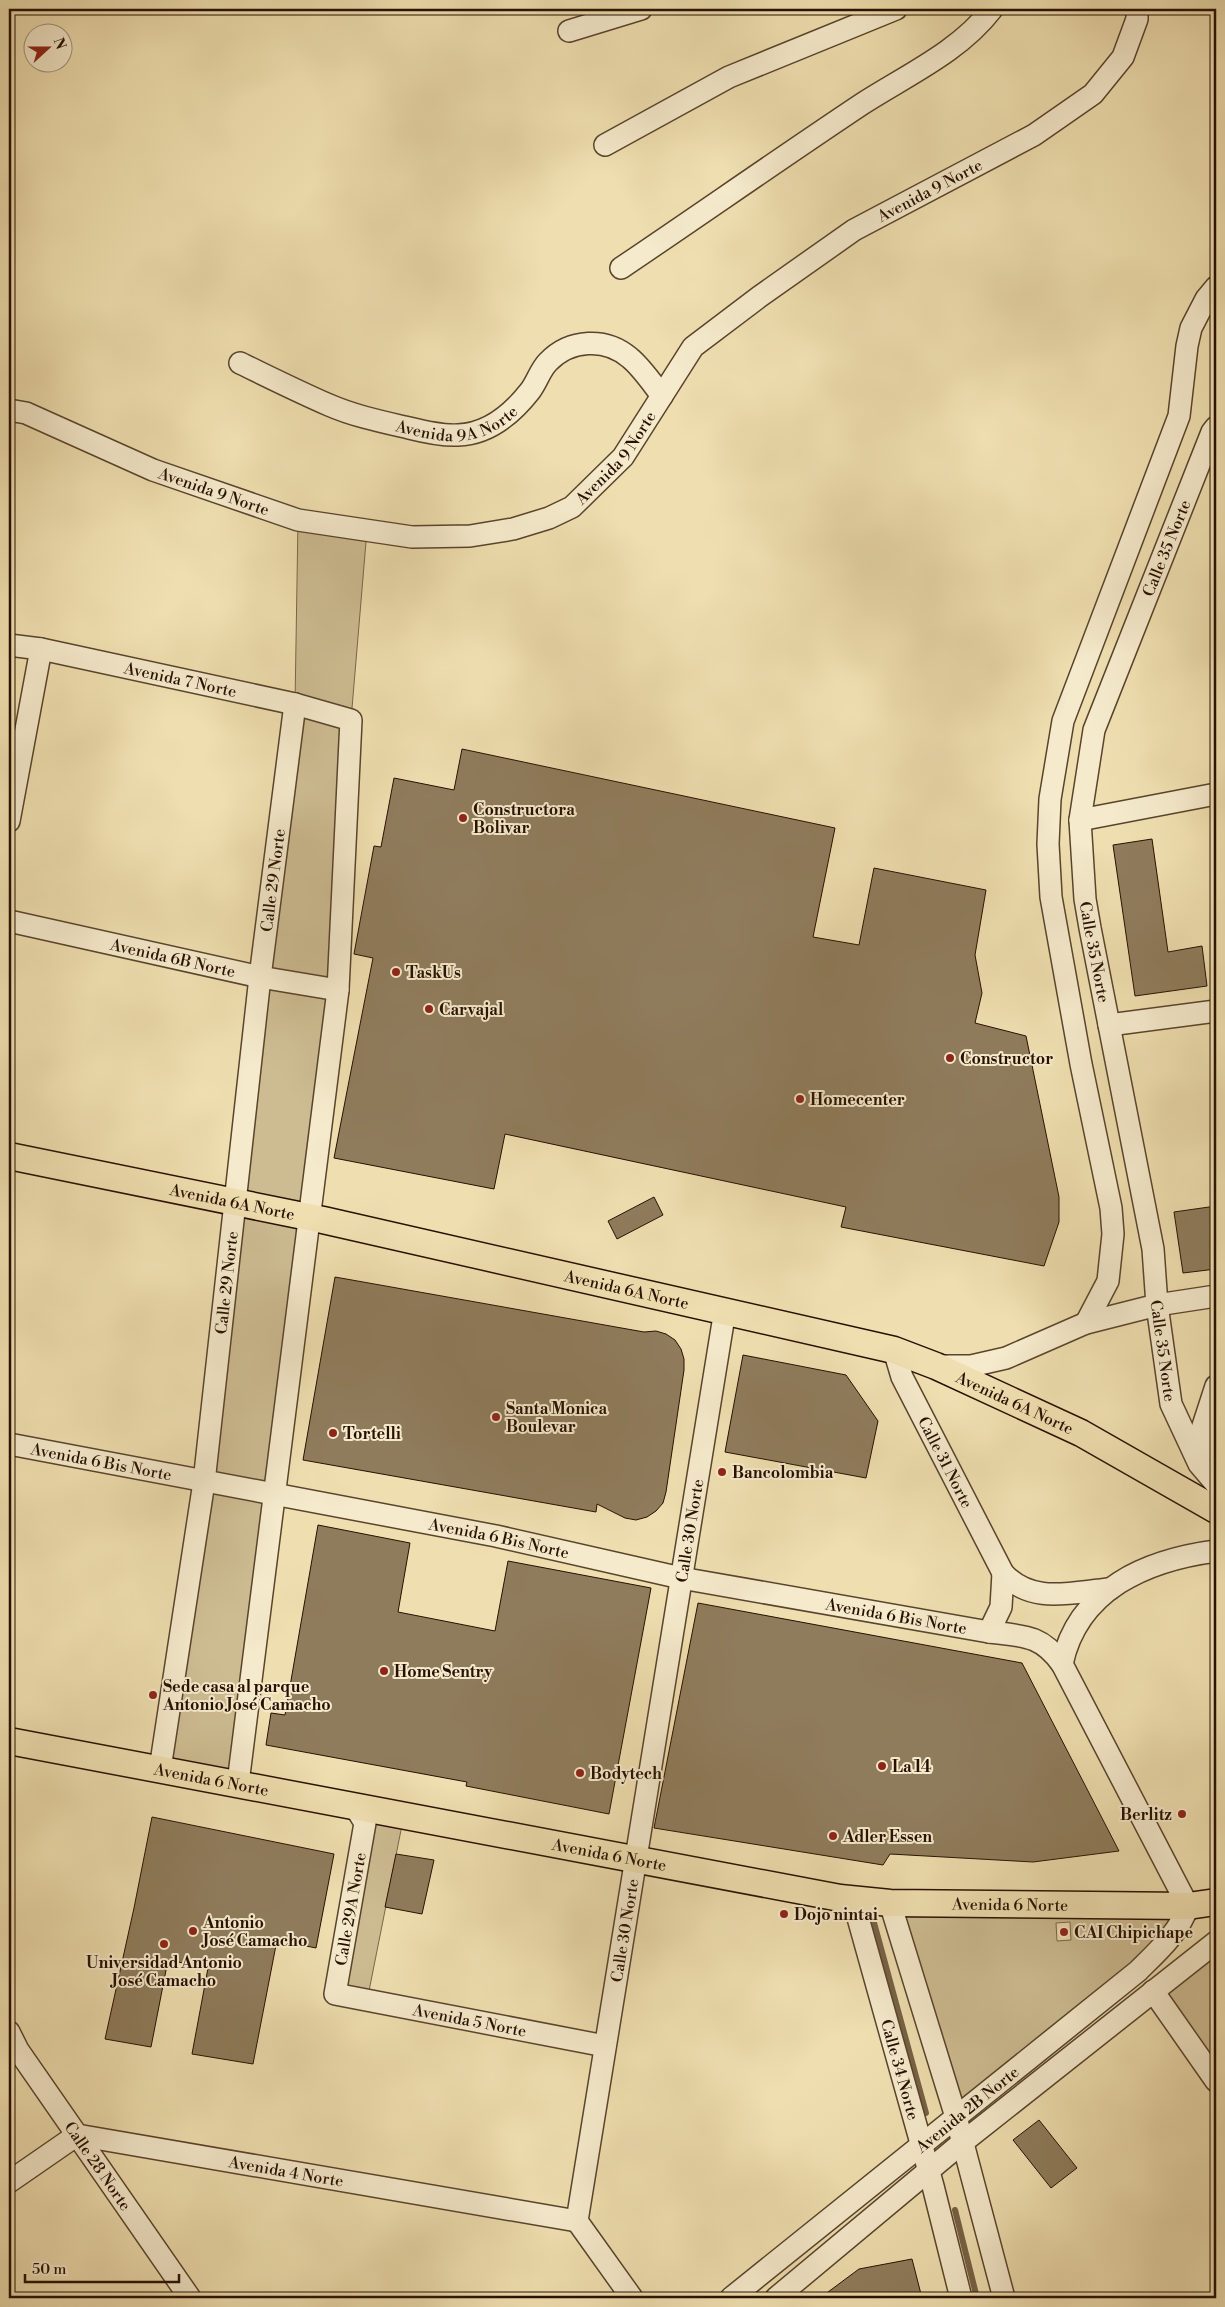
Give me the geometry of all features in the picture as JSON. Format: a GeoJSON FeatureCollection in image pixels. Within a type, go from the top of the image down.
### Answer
{"type":"FeatureCollection","features":[{"type":"Feature","properties":{"kind":"main road","name":"Avenida 6A Norte"},"geometry":{"type":"LineString","coordinates":[[9,1156],[310,1217],[894,1350],[936,1366],[1080,1433],[1216,1510]]}},
{"type":"Feature","properties":{"kind":"main road","name":"Avenida 6 Norte"},"geometry":{"type":"LineString","coordinates":[[9,1741],[238,1783],[368,1813],[636,1859],[853,1900],[890,1903],[1188,1906],[1216,1902]]}},
{"type":"Feature","properties":{"kind":"street"},"geometry":{"type":"LineString","coordinates":[[569,31],[641,9]]}},
{"type":"Feature","properties":{"kind":"street"},"geometry":{"type":"LineString","coordinates":[[605,145],[729,77],[896,9]]}},
{"type":"Feature","properties":{"kind":"street"},"geometry":{"type":"LineString","coordinates":[[621,268],[863,103],[939,57],[978,27],[992,9]]}},
{"type":"Feature","properties":{"kind":"street","name":"Avenida 9 Norte"},"geometry":{"type":"LineString","coordinates":[[9,410],[26,413],[153,470],[298,520],[412,537],[470,536],[513,529],[549,518],[572,507],[623,457],[693,347],[759,297],[854,230],[1034,135],[1093,94],[1123,57],[1137,19],[1137,9]]}},
{"type":"Feature","properties":{"kind":"street","name":"Calle 35 Norte"},"geometry":{"type":"LineString","coordinates":[[1086,1323],[1108,1281],[1113,1234],[1111,1208],[1081,1064],[1052,897],[1048,844],[1051,790],[1063,721],[1179,416],[1186,346],[1191,328],[1206,299],[1216,287]]}},
{"type":"Feature","properties":{"kind":"street","name":"Avenida 9A Norte"},"geometry":{"type":"LineString","coordinates":[[240,363],[330,406],[426,432],[458,435],[486,430],[509,414],[530,390],[546,364],[556,355],[579,344],[593,342],[612,347],[630,358],[662,396]]}},
{"type":"Feature","properties":{"kind":"street","name":"Calle 35 Norte"},"geometry":{"type":"LineString","coordinates":[[1216,427],[1212,432],[1094,730],[1080,820],[1085,900],[1153,1249],[1157,1304],[1171,1404],[1199,1464],[1216,1484]]}},
{"type":"Feature","properties":{"kind":"street","name":"Avenida 7 Norte"},"geometry":{"type":"LineString","coordinates":[[9,645],[41,649],[295,704],[351,720],[338,990]]}},
{"type":"Feature","properties":{"kind":"street"},"geometry":{"type":"LineString","coordinates":[[9,821],[41,649]]}},
{"type":"Feature","properties":{"kind":"street","name":"Calle 29 Norte"},"geometry":{"type":"LineString","coordinates":[[160,1769],[204,1482],[260,977],[295,704]]}},
{"type":"Feature","properties":{"kind":"street"},"geometry":{"type":"LineString","coordinates":[[1080,820],[1216,794]]}},
{"type":"Feature","properties":{"kind":"street","name":"Avenida 6B Norte"},"geometry":{"type":"LineString","coordinates":[[9,921],[260,977],[338,990]]}},
{"type":"Feature","properties":{"kind":"street"},"geometry":{"type":"LineString","coordinates":[[238,1783],[338,990]]}},
{"type":"Feature","properties":{"kind":"street"},"geometry":{"type":"LineString","coordinates":[[1109,1025],[1216,1012]]}},
{"type":"Feature","properties":{"kind":"street"},"geometry":{"type":"LineString","coordinates":[[936,1366],[971,1366],[1006,1358],[1086,1323],[1157,1304],[1216,1296]]}},
{"type":"Feature","properties":{"kind":"street","name":"Calle 30 Norte"},"geometry":{"type":"LineString","coordinates":[[577,2221],[725,1310]]}},
{"type":"Feature","properties":{"kind":"street","name":"Calle 31 Norte"},"geometry":{"type":"LineString","coordinates":[[894,1350],[902,1377],[1003,1573]]}},
{"type":"Feature","properties":{"kind":"street"},"geometry":{"type":"LineString","coordinates":[[1199,1464],[1202,1429],[1216,1386]]}},
{"type":"Feature","properties":{"kind":"street","name":"Avenida 6 Bis Norte"},"geometry":{"type":"LineString","coordinates":[[9,1444],[496,1536],[681,1578],[1034,1639],[1053,1651],[1062,1664]]}},
{"type":"Feature","properties":{"kind":"street"},"geometry":{"type":"LineString","coordinates":[[1188,1906],[1062,1664],[1065,1647],[1075,1627],[1097,1601],[1126,1577],[1158,1562],[1192,1554],[1216,1551]]}},
{"type":"Feature","properties":{"kind":"street"},"geometry":{"type":"LineString","coordinates":[[1003,1573],[1015,1585],[1034,1593],[1110,1589]]}},
{"type":"Feature","properties":{"kind":"street","name":"Avenida 6 Bis Norte"},"geometry":{"type":"LineString","coordinates":[[988,1632],[1001,1607],[1003,1573]]}},
{"type":"Feature","properties":{"kind":"street","name":"Calle 29A Norte"},"geometry":{"type":"LineString","coordinates":[[335,1994],[368,1813]]}},
{"type":"Feature","properties":{"kind":"street","name":"Calle 34 Norte"},"geometry":{"type":"LineString","coordinates":[[853,1900],[929,2171],[961,2298]]}},
{"type":"Feature","properties":{"kind":"street"},"geometry":{"type":"LineString","coordinates":[[890,1903],[963,2142],[1004,2298]]}},
{"type":"Feature","properties":{"kind":"street","name":"Avenida 2B Norte"},"geometry":{"type":"LineString","coordinates":[[731,2298],[1138,1971],[1171,1938],[1183,1921],[1188,1906]]}},
{"type":"Feature","properties":{"kind":"street","name":"Avenida 2B Norte"},"geometry":{"type":"LineString","coordinates":[[776,2298],[963,2142],[1216,1942]]}},
{"type":"Feature","properties":{"kind":"street"},"geometry":{"type":"LineString","coordinates":[[1153,1991],[1216,2081]]}},
{"type":"Feature","properties":{"kind":"street","name":"Avenida 5 Norte"},"geometry":{"type":"LineString","coordinates":[[335,1994],[605,2046]]}},
{"type":"Feature","properties":{"kind":"street","name":"Calle 28 Norte"},"geometry":{"type":"LineString","coordinates":[[9,2032],[18,2050],[190,2298]]}},
{"type":"Feature","properties":{"kind":"street"},"geometry":{"type":"LineString","coordinates":[[9,2182],[77,2135]]}},
{"type":"Feature","properties":{"kind":"street","name":"Avenida 4 Norte"},"geometry":{"type":"LineString","coordinates":[[77,2135],[577,2221]]}},
{"type":"Feature","properties":{"kind":"street"},"geometry":{"type":"LineString","coordinates":[[577,2221],[632,2298]]}},
{"type":"Feature","properties":{"kind":"shaded area"},"geometry":{"type":"Polygon","coordinates":[[[298,520],[367,530],[351,720],[338,990],[238,1783],[160,1769],[295,704],[298,520]]]}},
{"type":"Feature","properties":{"kind":"shaded area"},"geometry":{"type":"Polygon","coordinates":[[[404,1815],[367,2001],[335,1994],[365,1823],[404,1815]]]}},
{"type":"Feature","properties":{"kind":"shaded area"},"geometry":{"type":"Polygon","coordinates":[[[890,1903],[1188,1906],[1183,1921],[956,2117],[890,1903]],[[1070,1922],[1056,1923],[1057,1941],[1071,1940],[1070,1922]]]}},
{"type":"Feature","properties":{"kind":"shaded area"},"geometry":{"type":"Polygon","coordinates":[[[1216,1942],[1216,2081],[1153,1991],[1216,1942]]]}},
{"type":"Feature","properties":{"kind":"building","name":"Homecenter"},"geometry":{"type":"Polygon","coordinates":[[[462,749],[835,828],[813,937],[859,945],[874,868],[986,890],[975,955],[982,993],[975,1023],[1026,1036],[1059,1197],[1059,1222],[1044,1266],[841,1227],[846,1207],[505,1134],[494,1189],[334,1158],[373,958],[354,954],[374,846],[381,847],[394,778],[454,790],[462,749]]]}},
{"type":"Feature","properties":{"kind":"building"},"geometry":{"type":"Polygon","coordinates":[[[1152,839],[1168,952],[1202,946],[1207,986],[1135,996],[1113,845],[1152,839]]]}},
{"type":"Feature","properties":{"kind":"building"},"geometry":{"type":"Polygon","coordinates":[[[654,1197],[663,1215],[617,1239],[608,1221],[654,1197]]]}},
{"type":"Feature","properties":{"kind":"building"},"geometry":{"type":"Polygon","coordinates":[[[1216,1206],[1216,1269],[1183,1273],[1174,1212],[1216,1206]]]}},
{"type":"Feature","properties":{"kind":"building"},"geometry":{"type":"Polygon","coordinates":[[[335,1277],[644,1332],[656,1331],[666,1334],[675,1340],[681,1349],[684,1359],[684,1370],[663,1503],[647,1517],[636,1520],[625,1518],[597,1504],[596,1512],[303,1460],[335,1277]]]}},
{"type":"Feature","properties":{"kind":"building"},"geometry":{"type":"Polygon","coordinates":[[[743,1355],[846,1375],[878,1421],[866,1478],[725,1452],[743,1355]]]}},
{"type":"Feature","properties":{"kind":"building"},"geometry":{"type":"Polygon","coordinates":[[[318,1525],[410,1543],[398,1612],[495,1631],[508,1561],[651,1588],[609,1814],[466,1786],[467,1782],[266,1745],[271,1713],[285,1715],[318,1525]]]}},
{"type":"Feature","properties":{"kind":"building","name":"La 14"},"geometry":{"type":"Polygon","coordinates":[[[698,1603],[1022,1663],[1119,1851],[1033,1862],[890,1854],[883,1865],[654,1828],[698,1603]]]}},
{"type":"Feature","properties":{"kind":"building","name":"Universidad Antonio José Camacho"},"geometry":{"type":"Polygon","coordinates":[[[152,1817],[334,1854],[316,1948],[277,1940],[253,2064],[192,2054],[208,1968],[168,1960],[151,2047],[105,2039],[152,1817]]]}},
{"type":"Feature","properties":{"kind":"building"},"geometry":{"type":"Polygon","coordinates":[[[396,1854],[434,1860],[422,1914],[385,1907],[396,1854]]]}},
{"type":"Feature","properties":{"kind":"building"},"geometry":{"type":"Polygon","coordinates":[[[1039,2120],[1077,2168],[1051,2188],[1013,2140],[1039,2120]]]}},
{"type":"Feature","properties":{"kind":"building"},"geometry":{"type":"Polygon","coordinates":[[[912,2259],[922,2298],[820,2298],[859,2269],[912,2259]]]}},
{"type":"Feature","properties":{"kind":"waterway"},"geometry":{"type":"LineString","coordinates":[[873,1919],[926,2113]]}},
{"type":"Feature","properties":{"kind":"waterway"},"geometry":{"type":"LineString","coordinates":[[955,2210],[977,2298]]}},
{"type":"Feature","properties":{"kind":"place","name":"Constructora Bolivar"},"geometry":{"type":"Point","coordinates":[463,818]}},
{"type":"Feature","properties":{"kind":"place","name":"TaskUs"},"geometry":{"type":"Point","coordinates":[396,972]}},
{"type":"Feature","properties":{"kind":"place","name":"Carvajal"},"geometry":{"type":"Point","coordinates":[429,1009]}},
{"type":"Feature","properties":{"kind":"place","name":"Constructor"},"geometry":{"type":"Point","coordinates":[950,1058]}},
{"type":"Feature","properties":{"kind":"place","name":"Homecenter"},"geometry":{"type":"Point","coordinates":[800,1099]}},
{"type":"Feature","properties":{"kind":"place","name":"Santa Monica Boulevar"},"geometry":{"type":"Point","coordinates":[496,1417]}},
{"type":"Feature","properties":{"kind":"place","name":"Tortelli"},"geometry":{"type":"Point","coordinates":[333,1433]}},
{"type":"Feature","properties":{"kind":"place","name":"Bancolombia"},"geometry":{"type":"Point","coordinates":[722,1472]}},
{"type":"Feature","properties":{"kind":"place","name":"Home Sentry"},"geometry":{"type":"Point","coordinates":[384,1671]}},
{"type":"Feature","properties":{"kind":"place","name":"Sede casa al parque Antonio José Camacho"},"geometry":{"type":"Point","coordinates":[153,1695]}},
{"type":"Feature","properties":{"kind":"place","name":"La 14"},"geometry":{"type":"Point","coordinates":[882,1766]}},
{"type":"Feature","properties":{"kind":"place","name":"Bodytech"},"geometry":{"type":"Point","coordinates":[580,1773]}},
{"type":"Feature","properties":{"kind":"place","name":"Berlitz"},"geometry":{"type":"Point","coordinates":[1182,1814]}},
{"type":"Feature","properties":{"kind":"place","name":"Adler Essen"},"geometry":{"type":"Point","coordinates":[833,1836]}},
{"type":"Feature","properties":{"kind":"place","name":"Dojo nintai"},"geometry":{"type":"Point","coordinates":[784,1914]}},
{"type":"Feature","properties":{"kind":"place","name":"Antonio José Camacho"},"geometry":{"type":"Point","coordinates":[193,1931]}},
{"type":"Feature","properties":{"kind":"place","name":"CAI Chipichape"},"geometry":{"type":"Point","coordinates":[1064,1932]}},
{"type":"Feature","properties":{"kind":"place","name":"Universidad Antonio José Camacho"},"geometry":{"type":"Point","coordinates":[164,1944]}}]}
